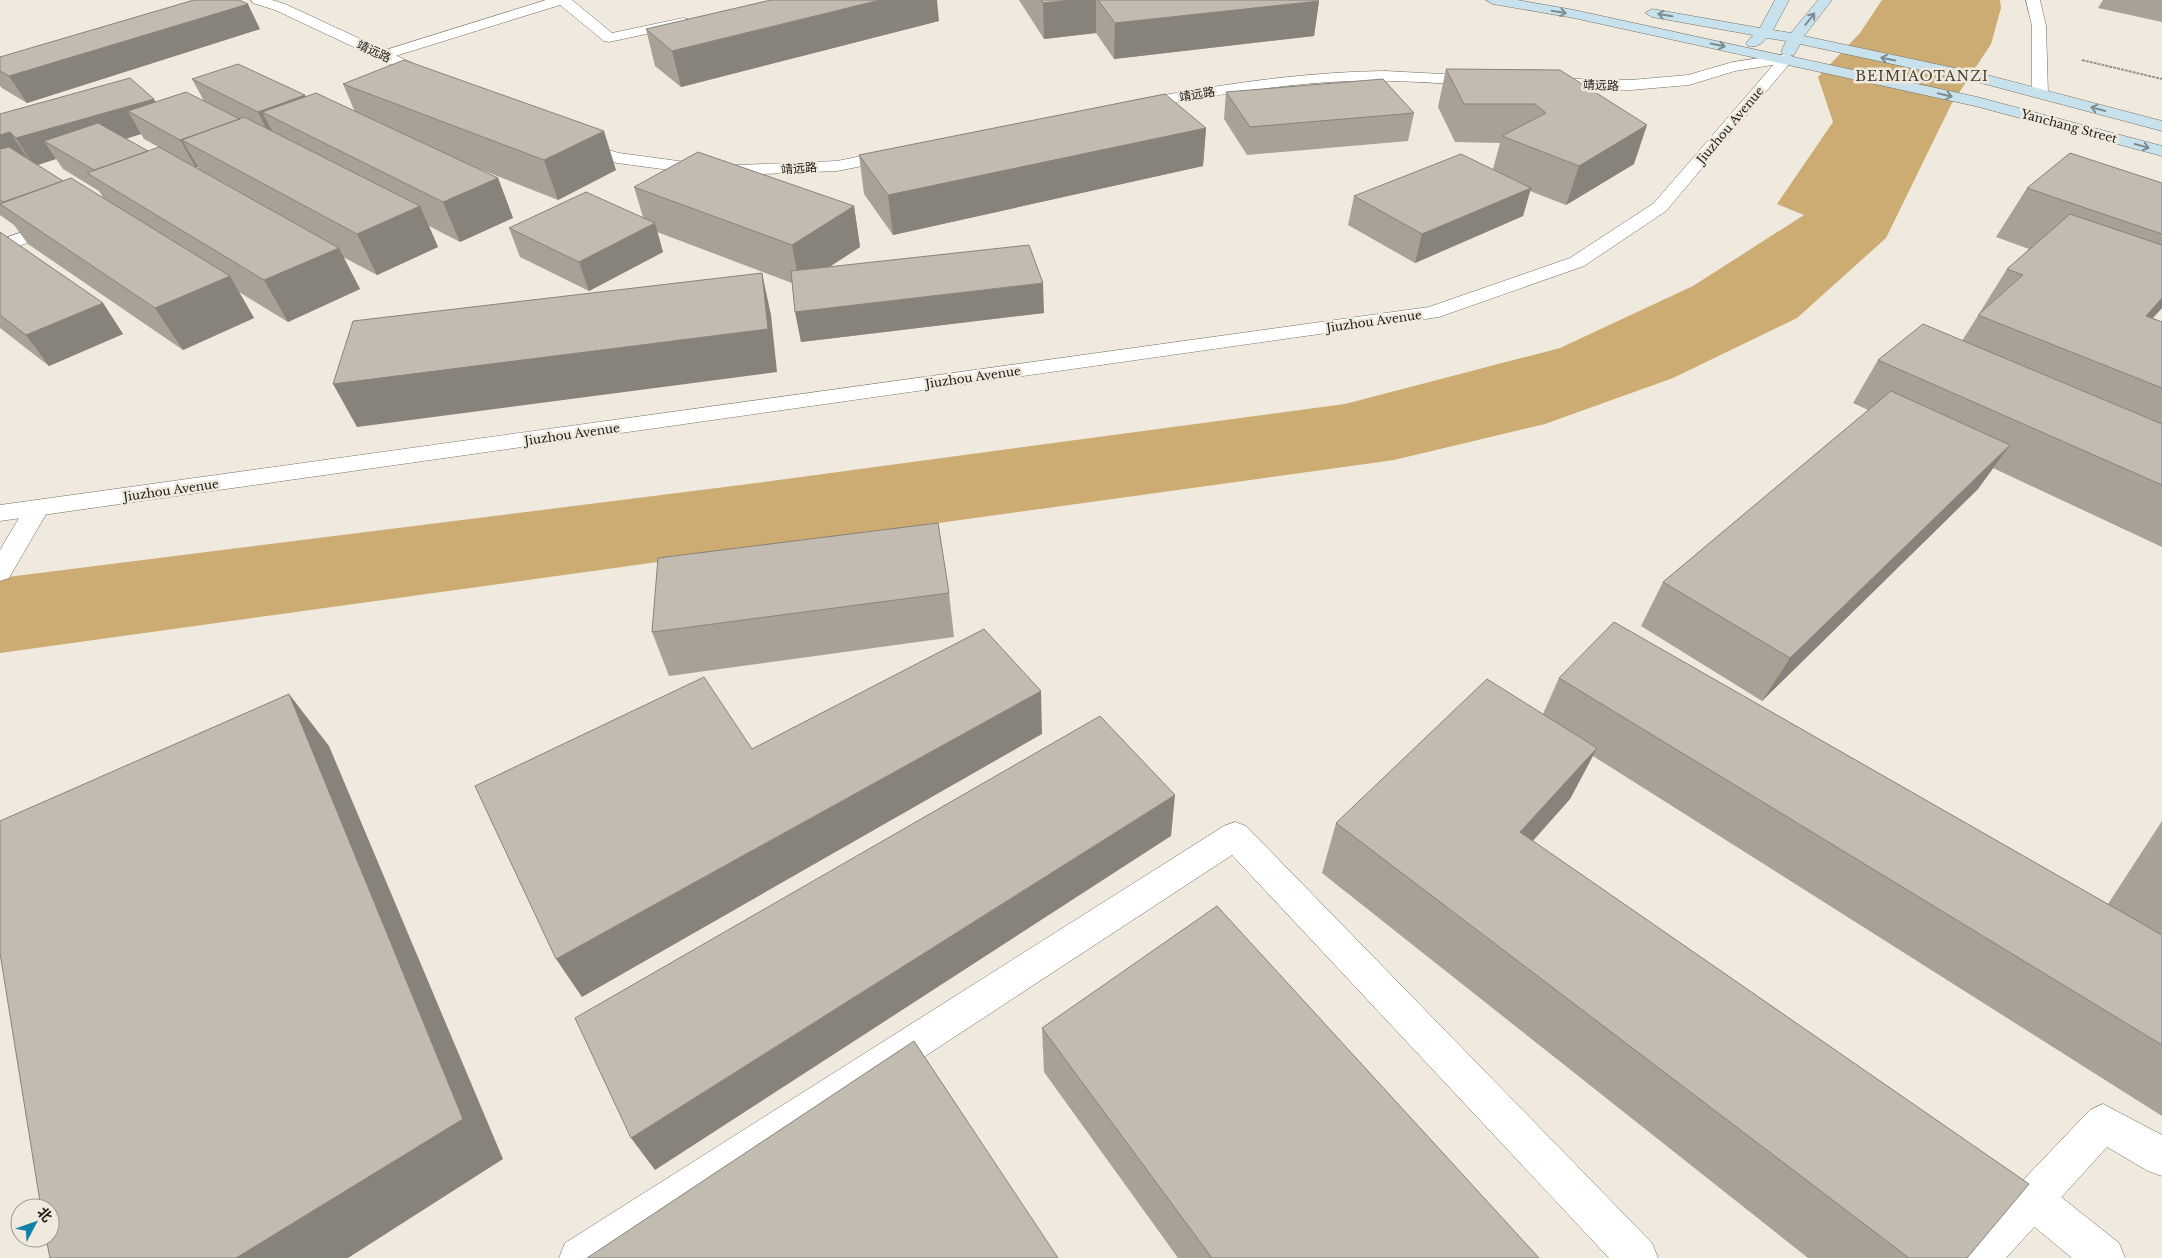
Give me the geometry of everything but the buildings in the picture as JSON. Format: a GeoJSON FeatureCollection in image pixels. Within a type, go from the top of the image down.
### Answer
{"type":"FeatureCollection","features":[{"type":"Feature","properties":{"kind":"main road"},"geometry":{"type":"LineString","coordinates":[[1493,0],[1574,14],[1786,59]]}},
{"type":"Feature","properties":{"kind":"main road"},"geometry":{"type":"LineString","coordinates":[[1744,50],[1765,32],[1782,0]]}},
{"type":"Feature","properties":{"kind":"main road","name":"Jiuzhou Avenue"},"geometry":{"type":"LineString","coordinates":[[1786,59],[1796,38],[1825,0]]}},
{"type":"Feature","properties":{"kind":"main road"},"geometry":{"type":"LineString","coordinates":[[1639,10],[1796,38]]}},
{"type":"Feature","properties":{"kind":"main road","name":"Yanchang Street"},"geometry":{"type":"LineString","coordinates":[[1796,38],[1987,80],[2162,125]]}},
{"type":"Feature","properties":{"kind":"main road","name":"Yanchang Street"},"geometry":{"type":"LineString","coordinates":[[1786,59],[1977,102],[2162,151]]}},
{"type":"Feature","properties":{"kind":"street","name":"靖远路"},"geometry":{"type":"LineString","coordinates":[[258,0],[280,7],[444,83],[417,93]]}},
{"type":"Feature","properties":{"kind":"street"},"geometry":{"type":"LineString","coordinates":[[384,56],[562,0],[609,38],[695,19]]}},
{"type":"Feature","properties":{"kind":"street"},"geometry":{"type":"LineString","coordinates":[[2033,0],[2039,26],[2040,94]]}},
{"type":"Feature","properties":{"kind":"street","name":"靖远路"},"geometry":{"type":"LineString","coordinates":[[1532,83],[1631,85],[1689,80],[1733,67],[1786,59]]}},
{"type":"Feature","properties":{"kind":"street","name":"Jiuzhou Avenue"},"geometry":{"type":"LineString","coordinates":[[0,513],[1432,313],[1577,262],[1660,207],[1786,59]]}},
{"type":"Feature","properties":{"kind":"street","name":"靖远路"},"geometry":{"type":"LineString","coordinates":[[1124,108],[1214,90],[1312,80],[1384,76],[1492,81]]}},
{"type":"Feature","properties":{"kind":"street","name":"靖远路"},"geometry":{"type":"LineString","coordinates":[[566,143],[617,158],[715,171],[837,166],[915,150]]}},
{"type":"Feature","properties":{"kind":"street"},"geometry":{"type":"LineString","coordinates":[[0,246],[73,220]]}},
{"type":"Feature","properties":{"kind":"street"},"geometry":{"type":"LineString","coordinates":[[0,572],[37,509]]}},
{"type":"Feature","properties":{"kind":"street"},"geometry":{"type":"LineString","coordinates":[[580,1258],[1235,836],[1637,1258]]}},
{"type":"Feature","properties":{"kind":"street"},"geometry":{"type":"LineString","coordinates":[[1978,1258],[2103,1122],[2162,1157]]}},
{"type":"Feature","properties":{"kind":"street"},"geometry":{"type":"LineString","coordinates":[[2032,1199],[2104,1258]]}},
{"type":"Feature","properties":{"kind":"path"},"geometry":{"type":"LineString","coordinates":[[2039,50],[2162,79]]}},
{"type":"Feature","properties":{"kind":"shaded area"},"geometry":{"type":"Polygon","coordinates":[[[1882,0],[2000,0],[2001,8],[1991,44],[1951,105],[1886,238],[1797,318],[1673,378],[1545,424],[1394,460],[0,653],[0,578],[741,485],[1345,404],[1560,348],[1693,286],[1804,215],[1777,204],[1833,122],[1818,77],[1860,33],[1882,0]]]}},
{"type":"Feature","properties":{"kind":"district","name":"BEIMIAOTANZI"},"geometry":{"type":"Point","coordinates":[1922,76]}}]}
